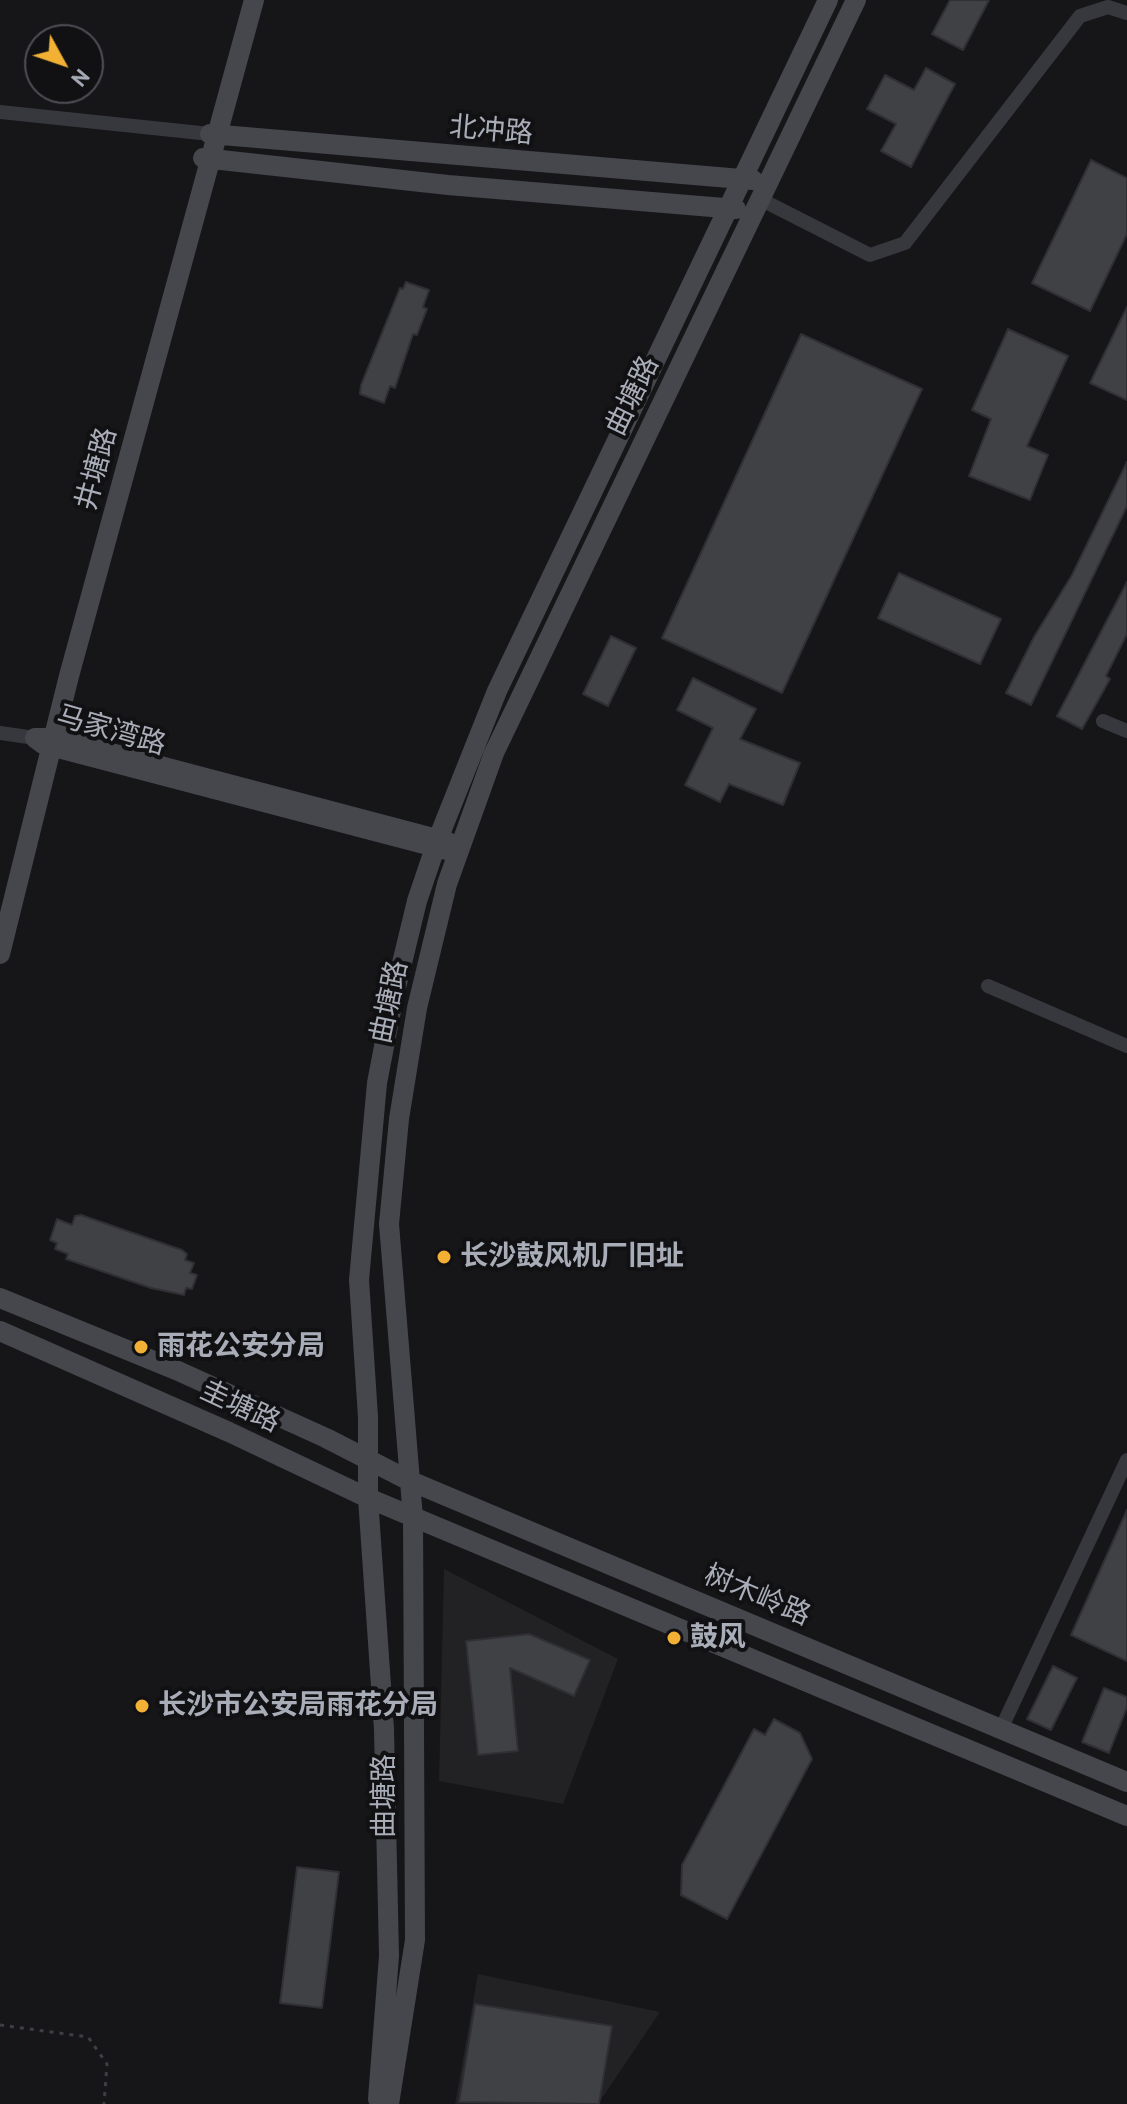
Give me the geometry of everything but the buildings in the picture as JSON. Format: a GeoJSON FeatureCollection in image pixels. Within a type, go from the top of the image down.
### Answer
{"type":"FeatureCollection","features":[{"type":"Feature","properties":{"kind":"main road","name":"井塘路"},"geometry":{"type":"LineString","coordinates":[[0,915],[208,158],[245,0]]}},
{"type":"Feature","properties":{"kind":"main road","name":"井塘路"},"geometry":{"type":"LineString","coordinates":[[214,134],[254,0]]}},
{"type":"Feature","properties":{"kind":"main road","name":"曲塘路"},"geometry":{"type":"LineString","coordinates":[[377,2104],[389,1941],[384,1729],[368,1498],[360,1237],[377,1083],[417,901],[497,691],[828,0]]}},
{"type":"Feature","properties":{"kind":"main road","name":"曲塘路"},"geometry":{"type":"LineString","coordinates":[[389,2104],[415,1940],[413,1518],[389,1224],[399,1119],[411,1038],[429,951],[459,849],[515,707],[856,0]]}},
{"type":"Feature","properties":{"kind":"main road","name":"北冲路"},"geometry":{"type":"LineString","coordinates":[[214,134],[740,179],[761,197]]}},
{"type":"Feature","properties":{"kind":"main road","name":"北冲路"},"geometry":{"type":"LineString","coordinates":[[208,158],[448,185],[726,208],[761,197]]}},
{"type":"Feature","properties":{"kind":"main road","name":"井塘路"},"geometry":{"type":"LineString","coordinates":[[0,954],[46,740]]}},
{"type":"Feature","properties":{"kind":"main road","name":"马家湾路"},"geometry":{"type":"LineString","coordinates":[[46,740],[459,849]]}},
{"type":"Feature","properties":{"kind":"main road","name":"圭塘路"},"geometry":{"type":"LineString","coordinates":[[0,1298],[189,1376],[368,1459]]}},
{"type":"Feature","properties":{"kind":"main road","name":"圭塘路"},"geometry":{"type":"LineString","coordinates":[[0,1331],[229,1432],[368,1498]]}},
{"type":"Feature","properties":{"kind":"main road","name":"树木岭路"},"geometry":{"type":"LineString","coordinates":[[368,1459],[408,1480],[1127,1782]]}},
{"type":"Feature","properties":{"kind":"main road","name":"树木岭路"},"geometry":{"type":"LineString","coordinates":[[368,1498],[1127,1816]]}},
{"type":"Feature","properties":{"kind":"street"},"geometry":{"type":"LineString","coordinates":[[761,197],[870,255],[905,243],[1080,16],[1108,7],[1127,13]]}},
{"type":"Feature","properties":{"kind":"street"},"geometry":{"type":"LineString","coordinates":[[0,112],[214,134]]}},
{"type":"Feature","properties":{"kind":"street"},"geometry":{"type":"LineString","coordinates":[[1103,721],[1127,731]]}},
{"type":"Feature","properties":{"kind":"street"},"geometry":{"type":"LineString","coordinates":[[0,733],[46,740]]}},
{"type":"Feature","properties":{"kind":"street"},"geometry":{"type":"LineString","coordinates":[[988,986],[1127,1046]]}},
{"type":"Feature","properties":{"kind":"street"},"geometry":{"type":"LineString","coordinates":[[1001,1729],[1127,1460]]}},
{"type":"Feature","properties":{"kind":"path"},"geometry":{"type":"LineString","coordinates":[[0,2025],[88,2037],[107,2064],[104,2104]]}},
{"type":"Feature","properties":{"kind":"shaded area"},"geometry":{"type":"Polygon","coordinates":[[[444,1569],[618,1659],[563,1804],[439,1781],[444,1569]]]}},
{"type":"Feature","properties":{"kind":"shaded area"},"geometry":{"type":"Polygon","coordinates":[[[478,1974],[660,2012],[598,2104],[455,2104],[478,1974]]]}},
{"type":"Feature","properties":{"kind":"place","name":"长沙鼓风机厂旧址"},"geometry":{"type":"Point","coordinates":[444,1257]}},
{"type":"Feature","properties":{"kind":"place","name":"雨花公安分局"},"geometry":{"type":"Point","coordinates":[141,1347]}},
{"type":"Feature","properties":{"kind":"place","name":"鼓风"},"geometry":{"type":"Point","coordinates":[674,1638]}},
{"type":"Feature","properties":{"kind":"place","name":"长沙市公安局雨花分局"},"geometry":{"type":"Point","coordinates":[142,1706]}}]}
